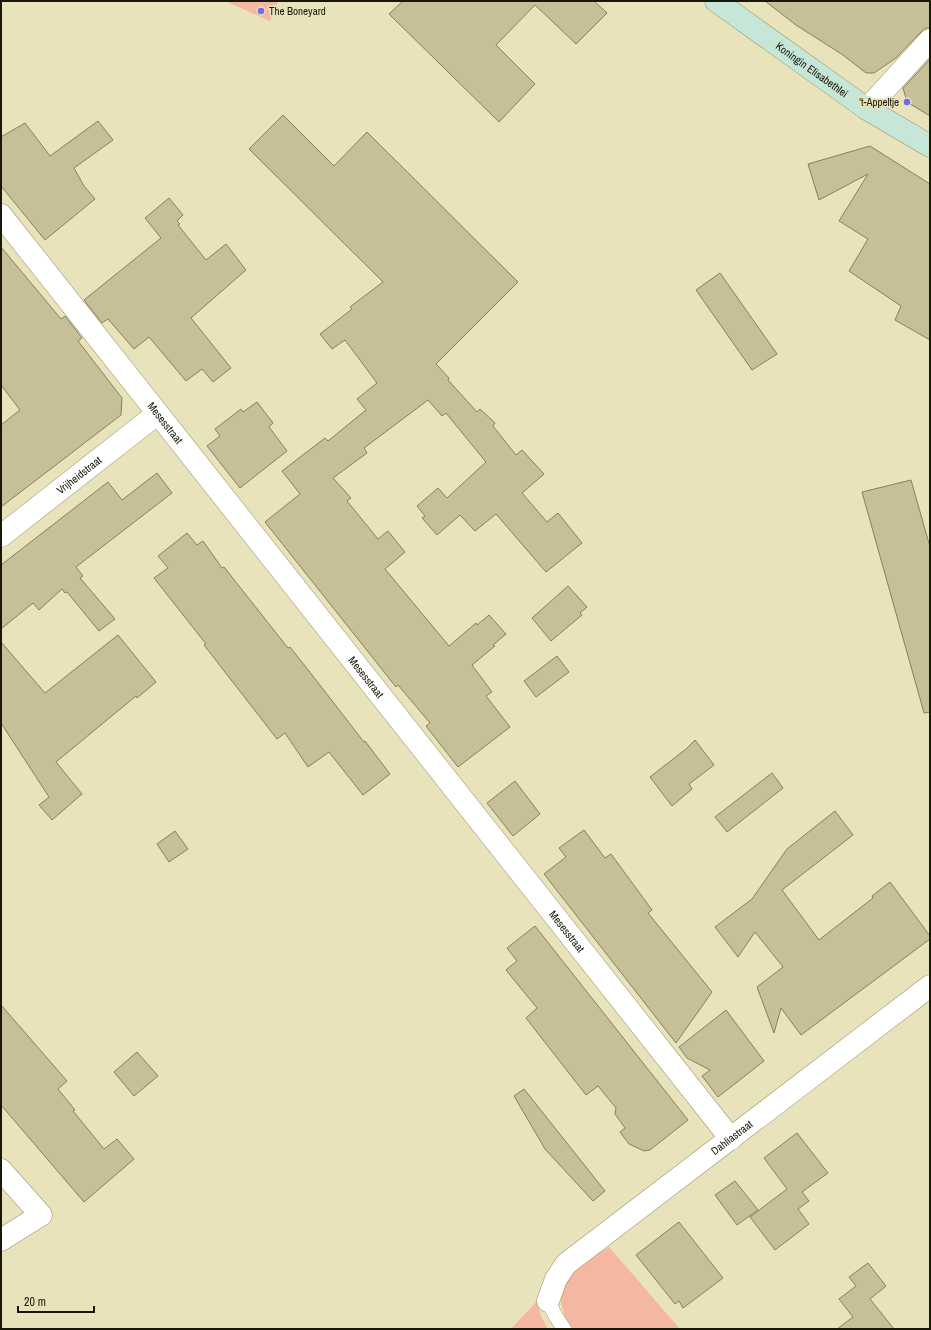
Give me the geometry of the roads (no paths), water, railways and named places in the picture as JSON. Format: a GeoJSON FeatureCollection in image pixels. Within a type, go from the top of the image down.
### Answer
{"type":"FeatureCollection","features":[{"type":"Feature","properties":{"kind":"street","name":"Koningin Elisabethlei"},"geometry":{"type":"LineString","coordinates":[[716,1],[867,108],[930,146]]}},
{"type":"Feature","properties":{"kind":"street"},"geometry":{"type":"LineString","coordinates":[[867,108],[930,40]]}},
{"type":"Feature","properties":{"kind":"street","name":"Mesesstraat"},"geometry":{"type":"LineString","coordinates":[[1,215],[731,1139]]}},
{"type":"Feature","properties":{"kind":"street","name":"Vrijheidstraat"},"geometry":{"type":"LineString","coordinates":[[1,536],[157,414]]}},
{"type":"Feature","properties":{"kind":"street","name":"Dahliastraat"},"geometry":{"type":"LineString","coordinates":[[548,1301],[556,1280],[566,1264],[930,986]]}},
{"type":"Feature","properties":{"kind":"street"},"geometry":{"type":"LineString","coordinates":[[1,1170],[41,1216],[1,1240]]}},
{"type":"Feature","properties":{"kind":"lane"},"geometry":{"type":"LineString","coordinates":[[548,1301],[564,1329]]}},
{"type":"Feature","properties":{"kind":"place","name":"The Boneyard"},"geometry":{"type":"Point","coordinates":[261,11]}},
{"type":"Feature","properties":{"kind":"place","name":"'t-Appeltje"},"geometry":{"type":"Point","coordinates":[907,102]}}]}
